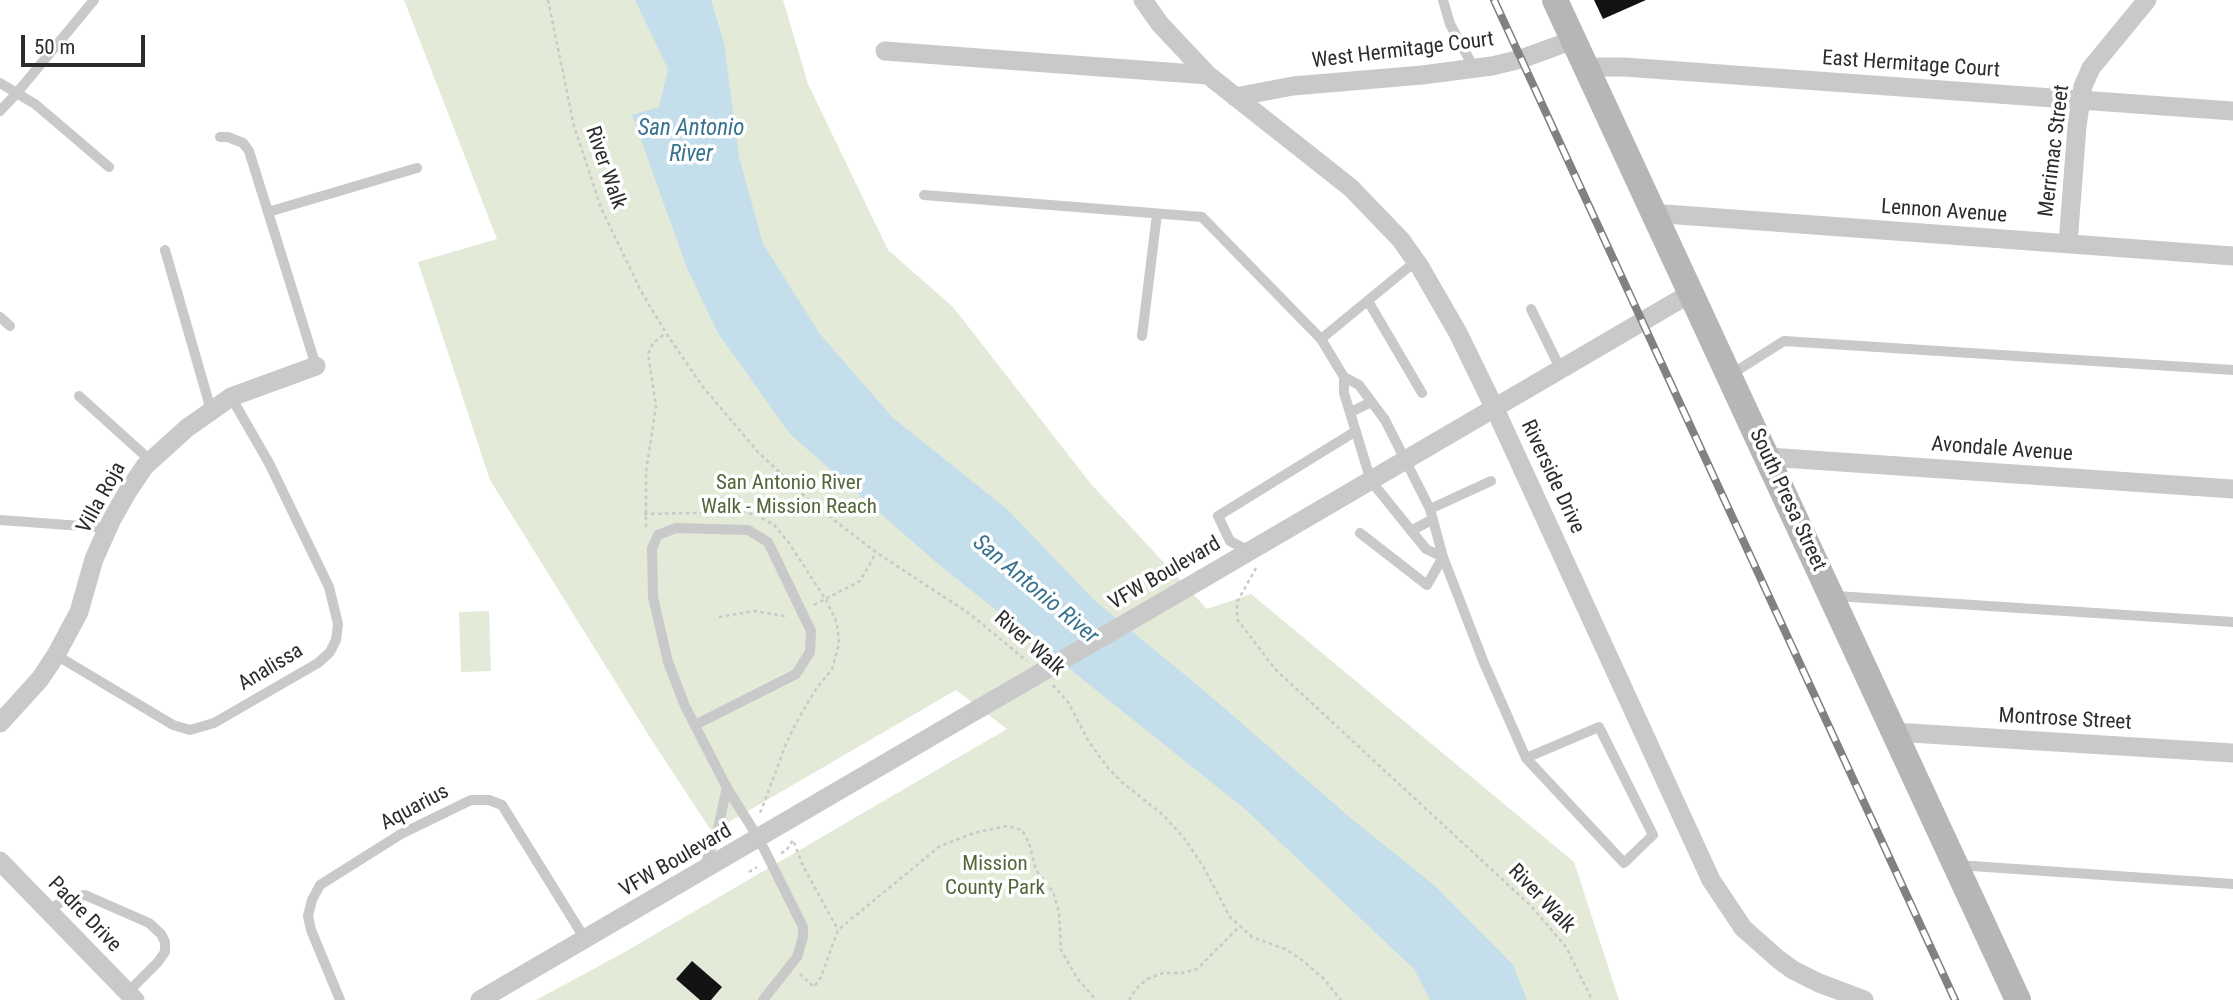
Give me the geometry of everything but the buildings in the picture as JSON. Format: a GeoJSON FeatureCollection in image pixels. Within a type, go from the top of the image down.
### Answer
{"type":"FeatureCollection","features":[{"type":"Feature","properties":{"kind":"main road","name":"South Presa Street"},"geometry":{"type":"LineString","coordinates":[[1555,0],[2018,1000]]}},
{"type":"Feature","properties":{"kind":"street","name":"Riverside Drive"},"geometry":{"type":"LineString","coordinates":[[1143,0],[1160,24],[1208,75],[1351,188],[1401,240],[1458,333],[1495,409],[1711,880],[1744,928],[1778,959],[1819,983],[1864,1000]]}},
{"type":"Feature","properties":{"kind":"street","name":"Merrimac Street"},"geometry":{"type":"LineString","coordinates":[[2068,244],[2077,126],[2084,86],[2091,68],[2147,0]]}},
{"type":"Feature","properties":{"kind":"street","name":"West Hermitage Court"},"geometry":{"type":"LineString","coordinates":[[1235,97],[1293,86],[1474,68],[1521,59],[1573,40]]}},
{"type":"Feature","properties":{"kind":"street"},"geometry":{"type":"LineString","coordinates":[[885,51],[1208,75]]}},
{"type":"Feature","properties":{"kind":"street","name":"East Hermitage Court"},"geometry":{"type":"LineString","coordinates":[[1586,67],[1624,67],[2233,111]]}},
{"type":"Feature","properties":{"kind":"street","name":"Lennon Avenue"},"geometry":{"type":"LineString","coordinates":[[1652,213],[2233,256]]}},
{"type":"Feature","properties":{"kind":"street","name":"VFW Boulevard"},"geometry":{"type":"LineString","coordinates":[[480,1000],[1691,293]]}},
{"type":"Feature","properties":{"kind":"street","name":"Villa Roja"},"geometry":{"type":"LineString","coordinates":[[0,723],[40,679],[55,655],[79,612],[94,559],[108,528],[128,491],[151,461],[230,397],[316,366]]}},
{"type":"Feature","properties":{"kind":"street","name":"Avondale Avenue"},"geometry":{"type":"LineString","coordinates":[[1768,457],[2233,489]]}},
{"type":"Feature","properties":{"kind":"street","name":"Montrose Street"},"geometry":{"type":"LineString","coordinates":[[1894,732],[2233,753]]}},
{"type":"Feature","properties":{"kind":"street","name":"Padre Drive"},"geometry":{"type":"LineString","coordinates":[[0,861],[131,996]]}},
{"type":"Feature","properties":{"kind":"lane"},"geometry":{"type":"LineString","coordinates":[[0,111],[94,0]]}},
{"type":"Feature","properties":{"kind":"lane"},"geometry":{"type":"LineString","coordinates":[[1443,0],[1450,24],[1474,68]]}},
{"type":"Feature","properties":{"kind":"lane"},"geometry":{"type":"LineString","coordinates":[[0,83],[35,104],[109,166]]}},
{"type":"Feature","properties":{"kind":"lane"},"geometry":{"type":"LineString","coordinates":[[220,136],[243,143],[249,150],[316,366]]}},
{"type":"Feature","properties":{"kind":"lane"},"geometry":{"type":"LineString","coordinates":[[268,212],[417,167]]}},
{"type":"Feature","properties":{"kind":"lane"},"geometry":{"type":"LineString","coordinates":[[924,195],[1202,217],[1321,339],[1344,377],[1359,385],[1385,420],[1431,514],[1443,557],[1484,663],[1526,758],[1624,863],[1653,835],[1599,727],[1526,758]]}},
{"type":"Feature","properties":{"kind":"lane"},"geometry":{"type":"LineString","coordinates":[[1142,336],[1157,214]]}},
{"type":"Feature","properties":{"kind":"lane"},"geometry":{"type":"LineString","coordinates":[[165,250],[211,410]]}},
{"type":"Feature","properties":{"kind":"lane"},"geometry":{"type":"LineString","coordinates":[[1321,339],[1416,261]]}},
{"type":"Feature","properties":{"kind":"lane"},"geometry":{"type":"LineString","coordinates":[[1368,301],[1422,393]]}},
{"type":"Feature","properties":{"kind":"lane"},"geometry":{"type":"LineString","coordinates":[[1531,309],[1561,370]]}},
{"type":"Feature","properties":{"kind":"lane"},"geometry":{"type":"LineString","coordinates":[[0,317],[10,326]]}},
{"type":"Feature","properties":{"kind":"lane"},"geometry":{"type":"LineString","coordinates":[[1729,375],[1784,341],[2233,370]]}},
{"type":"Feature","properties":{"kind":"lane"},"geometry":{"type":"LineString","coordinates":[[1344,377],[1344,393],[1371,481],[1426,549],[1443,557]]}},
{"type":"Feature","properties":{"kind":"lane"},"geometry":{"type":"LineString","coordinates":[[79,396],[151,461]]}},
{"type":"Feature","properties":{"kind":"lane","name":"Analissa"},"geometry":{"type":"LineString","coordinates":[[55,655],[173,725],[190,730],[214,723],[318,663],[330,652],[336,640],[338,624],[329,587],[270,463],[230,397]]}},
{"type":"Feature","properties":{"kind":"lane"},"geometry":{"type":"LineString","coordinates":[[1351,412],[1371,402]]}},
{"type":"Feature","properties":{"kind":"lane"},"geometry":{"type":"LineString","coordinates":[[1249,552],[1230,541],[1218,516],[1356,431]]}},
{"type":"Feature","properties":{"kind":"lane"},"geometry":{"type":"LineString","coordinates":[[1411,531],[1431,514],[1491,481]]}},
{"type":"Feature","properties":{"kind":"lane"},"geometry":{"type":"LineString","coordinates":[[0,520],[108,528]]}},
{"type":"Feature","properties":{"kind":"lane"},"geometry":{"type":"LineString","coordinates":[[695,725],[796,674],[810,652],[811,631],[768,542],[748,530],[677,528],[658,535],[652,548],[653,597],[668,662],[685,706],[727,787],[759,839],[803,927],[801,946],[791,966],[763,1000]]}},
{"type":"Feature","properties":{"kind":"lane"},"geometry":{"type":"LineString","coordinates":[[1360,533],[1427,585],[1443,557]]}},
{"type":"Feature","properties":{"kind":"lane"},"geometry":{"type":"LineString","coordinates":[[1832,596],[2233,622]]}},
{"type":"Feature","properties":{"kind":"lane"},"geometry":{"type":"LineString","coordinates":[[702,872],[717,834],[727,787]]}},
{"type":"Feature","properties":{"kind":"lane","name":"Aquarius"},"geometry":{"type":"LineString","coordinates":[[340,1000],[311,930],[308,916],[320,885],[401,834],[471,800],[489,800],[502,805],[585,939]]}},
{"type":"Feature","properties":{"kind":"lane"},"geometry":{"type":"LineString","coordinates":[[1954,865],[2233,884]]}},
{"type":"Feature","properties":{"kind":"lane"},"geometry":{"type":"LineString","coordinates":[[48,910],[67,899],[85,895],[149,923],[161,934],[165,952],[131,996]]}},
{"type":"Feature","properties":{"kind":"path","name":"River Walk"},"geometry":{"type":"LineString","coordinates":[[548,0],[567,96],[592,183],[626,265],[666,333],[720,409],[798,492],[867,545],[970,614],[1031,665]]}},
{"type":"Feature","properties":{"kind":"path"},"geometry":{"type":"LineString","coordinates":[[652,548],[644,514],[646,471],[656,405],[648,354],[653,343],[666,333]]}},
{"type":"Feature","properties":{"kind":"path"},"geometry":{"type":"LineString","coordinates":[[644,514],[744,512],[774,525],[826,600],[837,623],[839,644],[832,669],[814,692],[795,725],[761,811]]}},
{"type":"Feature","properties":{"kind":"path","name":"River Walk"},"geometry":{"type":"LineString","coordinates":[[1249,552],[1257,570],[1237,602],[1237,619],[1276,670],[1532,907],[1566,947],[1592,1000]]}},
{"type":"Feature","properties":{"kind":"path","name":"River Walk"},"geometry":{"type":"LineString","coordinates":[[1048,680],[1068,702],[1089,742],[1108,768],[1122,783],[1163,815],[1184,838],[1203,866],[1224,908],[1239,927],[1252,937],[1302,960],[1323,978],[1341,1000]]}},
{"type":"Feature","properties":{"kind":"path"},"geometry":{"type":"LineString","coordinates":[[791,966],[814,987],[821,977],[838,930],[940,846],[1007,826],[1022,830],[1029,843],[1035,870],[1053,892],[1059,912],[1061,950],[1077,978],[1096,1000]]}},
{"type":"Feature","properties":{"kind":"path"},"geometry":{"type":"LineString","coordinates":[[786,850],[793,840],[803,866],[838,930]]}},
{"type":"Feature","properties":{"kind":"path"},"geometry":{"type":"LineString","coordinates":[[1129,1000],[1147,979],[1163,973],[1182,973],[1197,969],[1239,927]]}},
{"type":"Feature","properties":{"kind":"green space","name":"San Antonio River Walk - Mission Reach"},"geometry":{"type":"Polygon","coordinates":[[[404,0],[783,0],[808,84],[888,250],[953,307],[1091,484],[1207,609],[1251,594],[1574,862],[1619,1000],[536,1000],[623,953],[1007,729],[956,690],[712,832],[490,480],[418,262],[497,239],[404,0]]]}},
{"type":"Feature","properties":{"kind":"green space"},"geometry":{"type":"Polygon","coordinates":[[[489,611],[491,671],[461,672],[459,612],[489,611]]]}},
{"type":"Feature","properties":{"kind":"water","name":"San Antonio River"},"geometry":{"type":"Polygon","coordinates":[[[635,0],[711,0],[724,43],[739,157],[763,244],[820,334],[892,417],[1007,509],[1094,600],[1436,887],[1513,965],[1527,1000],[1430,1000],[1414,969],[1246,810],[937,563],[790,434],[718,333],[687,268],[632,115],[659,107],[668,69],[635,0]]]}},
{"type":"Feature","properties":{"kind":"railway"},"geometry":{"type":"LineString","coordinates":[[1494,0],[1955,1000]]}},
{"type":"Feature","properties":{"kind":"park label","name":"Mission County Park"},"geometry":{"type":"Point","coordinates":[995,877]}}]}
